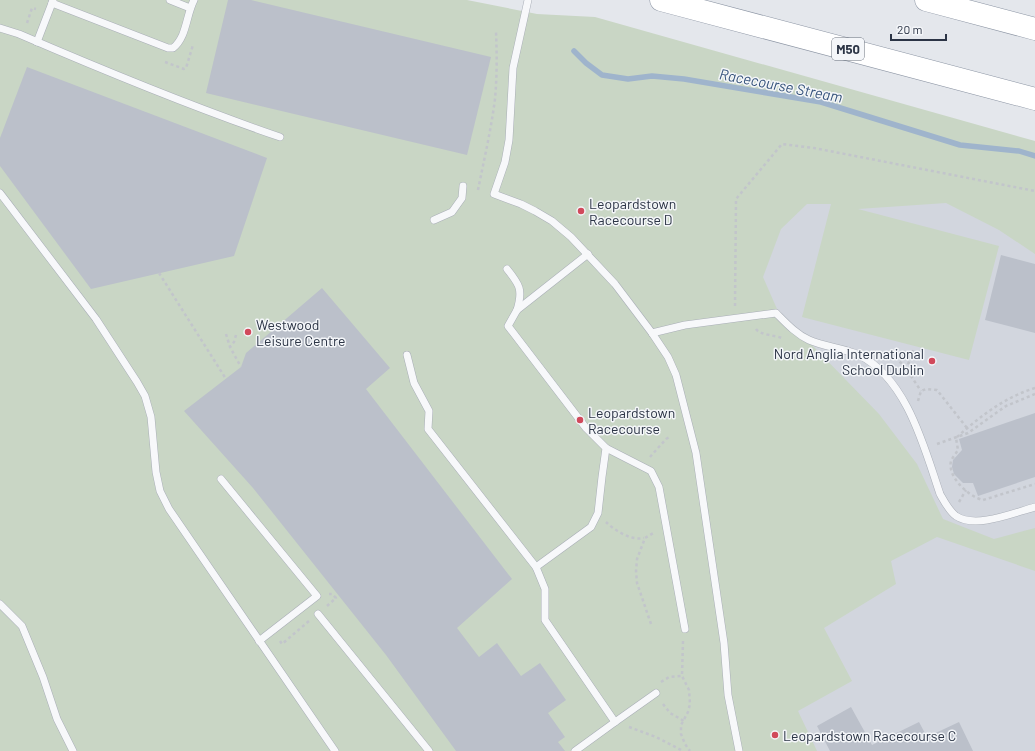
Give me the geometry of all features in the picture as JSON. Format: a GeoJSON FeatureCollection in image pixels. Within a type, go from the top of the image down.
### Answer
{"type":"FeatureCollection","features":[{"type":"Feature","properties":{"kind":"highway","name":"M50"},"geometry":{"type":"LineString","coordinates":[[661,0],[1035,99]]}},
{"type":"Feature","properties":{"kind":"highway"},"geometry":{"type":"LineString","coordinates":[[926,0],[1035,29]]}},
{"type":"Feature","properties":{"kind":"lane"},"geometry":{"type":"LineString","coordinates":[[170,0],[190,8]]}},
{"type":"Feature","properties":{"kind":"lane"},"geometry":{"type":"LineString","coordinates":[[38,42],[53,1],[168,48],[173,48],[181,41],[190,8],[194,0]]}},
{"type":"Feature","properties":{"kind":"lane"},"geometry":{"type":"LineString","coordinates":[[528,0],[523,17],[513,68],[509,140],[505,162],[494,194],[521,204],[552,221],[571,237],[615,284],[668,356],[676,375],[696,453],[724,643],[728,695],[739,751]]}},
{"type":"Feature","properties":{"kind":"lane"},"geometry":{"type":"LineString","coordinates":[[0,28],[38,42],[145,87],[280,137]]}},
{"type":"Feature","properties":{"kind":"lane"},"geometry":{"type":"LineString","coordinates":[[434,220],[452,212],[462,198],[463,186]]}},
{"type":"Feature","properties":{"kind":"lane"},"geometry":{"type":"LineString","coordinates":[[0,193],[96,319],[137,382],[145,396],[150,412],[156,472],[160,491],[169,509],[335,751]]}},
{"type":"Feature","properties":{"kind":"lane"},"geometry":{"type":"LineString","coordinates":[[517,310],[588,254]]}},
{"type":"Feature","properties":{"kind":"lane"},"geometry":{"type":"LineString","coordinates":[[507,269],[518,282],[520,298],[517,310],[508,326],[586,428],[606,448],[651,471],[659,488],[685,629]]}},
{"type":"Feature","properties":{"kind":"lane"},"geometry":{"type":"LineString","coordinates":[[652,333],[685,325],[776,313],[799,334],[810,340],[859,355],[876,366],[890,381],[901,397],[919,431],[940,494],[946,505],[956,516],[966,521],[979,522],[1035,507]]}},
{"type":"Feature","properties":{"kind":"lane"},"geometry":{"type":"LineString","coordinates":[[407,355],[414,383],[429,411],[428,429],[536,567],[545,589],[545,620],[615,722]]}},
{"type":"Feature","properties":{"kind":"lane"},"geometry":{"type":"LineString","coordinates":[[536,567],[591,527],[598,513],[606,448]]}},
{"type":"Feature","properties":{"kind":"lane"},"geometry":{"type":"LineString","coordinates":[[221,479],[317,596],[259,641]]}},
{"type":"Feature","properties":{"kind":"lane"},"geometry":{"type":"LineString","coordinates":[[0,604],[22,626],[43,677],[57,718],[73,751]]}},
{"type":"Feature","properties":{"kind":"lane"},"geometry":{"type":"LineString","coordinates":[[318,614],[429,751]]}},
{"type":"Feature","properties":{"kind":"lane"},"geometry":{"type":"LineString","coordinates":[[575,751],[656,693]]}},
{"type":"Feature","properties":{"kind":"path"},"geometry":{"type":"LineString","coordinates":[[478,190],[495,98],[497,56],[496,32]]}},
{"type":"Feature","properties":{"kind":"path"},"geometry":{"type":"LineString","coordinates":[[735,319],[736,200],[782,144],[814,148],[1035,191]]}},
{"type":"Feature","properties":{"kind":"path"},"geometry":{"type":"LineString","coordinates":[[159,273],[226,379]]}},
{"type":"Feature","properties":{"kind":"path"},"geometry":{"type":"LineString","coordinates":[[755,328],[758,332],[784,339]]}},
{"type":"Feature","properties":{"kind":"path"},"geometry":{"type":"LineString","coordinates":[[226,334],[230,346],[241,367]]}},
{"type":"Feature","properties":{"kind":"path"},"geometry":{"type":"LineString","coordinates":[[230,346],[234,342],[236,334]]}},
{"type":"Feature","properties":{"kind":"path"},"geometry":{"type":"LineString","coordinates":[[906,370],[914,348]]}},
{"type":"Feature","properties":{"kind":"path"},"geometry":{"type":"LineString","coordinates":[[956,438],[967,428],[1008,399],[1035,388]]}},
{"type":"Feature","properties":{"kind":"path"},"geometry":{"type":"LineString","coordinates":[[912,418],[921,391],[932,389],[937,390],[940,393],[967,428]]}},
{"type":"Feature","properties":{"kind":"path"},"geometry":{"type":"LineString","coordinates":[[925,447],[956,438],[972,430],[1006,406],[1035,394]]}},
{"type":"Feature","properties":{"kind":"path"},"geometry":{"type":"LineString","coordinates":[[642,466],[666,439],[671,436]]}},
{"type":"Feature","properties":{"kind":"path"},"geometry":{"type":"LineString","coordinates":[[956,438],[958,450],[952,460],[951,465],[956,482],[977,498],[983,500],[1035,484]]}},
{"type":"Feature","properties":{"kind":"path"},"geometry":{"type":"LineString","coordinates":[[956,506],[966,490]]}},
{"type":"Feature","properties":{"kind":"path"},"geometry":{"type":"LineString","coordinates":[[598,513],[609,525],[632,538],[645,538],[666,524]]}},
{"type":"Feature","properties":{"kind":"path"},"geometry":{"type":"LineString","coordinates":[[645,538],[637,559],[636,571],[637,583],[652,624]]}},
{"type":"Feature","properties":{"kind":"path"},"geometry":{"type":"LineString","coordinates":[[685,629],[682,648],[682,676],[688,690],[690,704],[688,712],[681,725],[681,734],[690,751]]}},
{"type":"Feature","properties":{"kind":"path"},"geometry":{"type":"LineString","coordinates":[[669,677],[682,676]]}},
{"type":"Feature","properties":{"kind":"path"},"geometry":{"type":"LineString","coordinates":[[656,693],[670,713],[684,721]]}},
{"type":"Feature","properties":{"kind":"path"},"geometry":{"type":"LineString","coordinates":[[615,722],[656,737],[683,751]]}},
{"type":"Feature","properties":{"kind":"shaded area"},"geometry":{"type":"Polygon","coordinates":[[[638,81],[1035,168],[1035,751],[805,751],[638,81]]]}},
{"type":"Feature","properties":{"kind":"green space"},"geometry":{"type":"Polygon","coordinates":[[[0,0],[467,0],[537,14],[595,17],[1035,141],[1035,254],[999,230],[946,203],[858,209],[999,246],[969,360],[802,317],[831,204],[807,204],[781,229],[763,277],[777,309],[879,414],[917,464],[943,519],[994,539],[1035,528],[1035,571],[937,537],[891,561],[896,584],[824,628],[852,681],[798,711],[817,751],[0,751],[0,0]]]}},
{"type":"Feature","properties":{"kind":"building"},"geometry":{"type":"Polygon","coordinates":[[[228,0],[251,0],[491,57],[467,155],[206,93],[228,0]]]}},
{"type":"Feature","properties":{"kind":"building"},"geometry":{"type":"Polygon","coordinates":[[[27,67],[267,158],[234,256],[91,289],[0,166],[0,138],[27,67]]]}},
{"type":"Feature","properties":{"kind":"building"},"geometry":{"type":"Polygon","coordinates":[[[1001,255],[1035,264],[1035,333],[985,320],[1001,255]]]}},
{"type":"Feature","properties":{"kind":"building"},"geometry":{"type":"Polygon","coordinates":[[[322,288],[390,368],[366,389],[512,579],[457,628],[479,657],[497,643],[521,676],[540,663],[566,700],[548,713],[565,737],[558,742],[565,751],[456,751],[386,655],[253,488],[184,411],[241,367],[246,353],[322,288]]]}},
{"type":"Feature","properties":{"kind":"building"},"geometry":{"type":"Polygon","coordinates":[[[1035,413],[1035,477],[978,496],[973,483],[963,483],[954,474],[952,467],[953,460],[962,450],[959,439],[1035,413]]]}},
{"type":"Feature","properties":{"kind":"building"},"geometry":{"type":"Polygon","coordinates":[[[851,707],[872,745],[919,722],[927,737],[959,722],[973,751],[830,751],[817,726],[851,707]]]}},
{"type":"Feature","properties":{"kind":"waterway","name":"Racecourse Stream"},"geometry":{"type":"LineString","coordinates":[[574,51],[586,63],[602,75],[628,79],[652,76],[684,79],[821,102],[960,145],[1019,151],[1035,156]]}},
{"type":"Feature","properties":{"kind":"place","name":"Leopardstown Racecourse D"},"geometry":{"type":"Point","coordinates":[581,211]}},
{"type":"Feature","properties":{"kind":"place","name":"Westwood Leisure Centre"},"geometry":{"type":"Point","coordinates":[248,332]}},
{"type":"Feature","properties":{"kind":"place","name":"Nord Anglia International School Dublin"},"geometry":{"type":"Point","coordinates":[932,361]}},
{"type":"Feature","properties":{"kind":"place","name":"Leopardstown Racecourse"},"geometry":{"type":"Point","coordinates":[580,420]}},
{"type":"Feature","properties":{"kind":"place","name":"Leopardstown Racecourse C"},"geometry":{"type":"Point","coordinates":[775,735]}}]}
